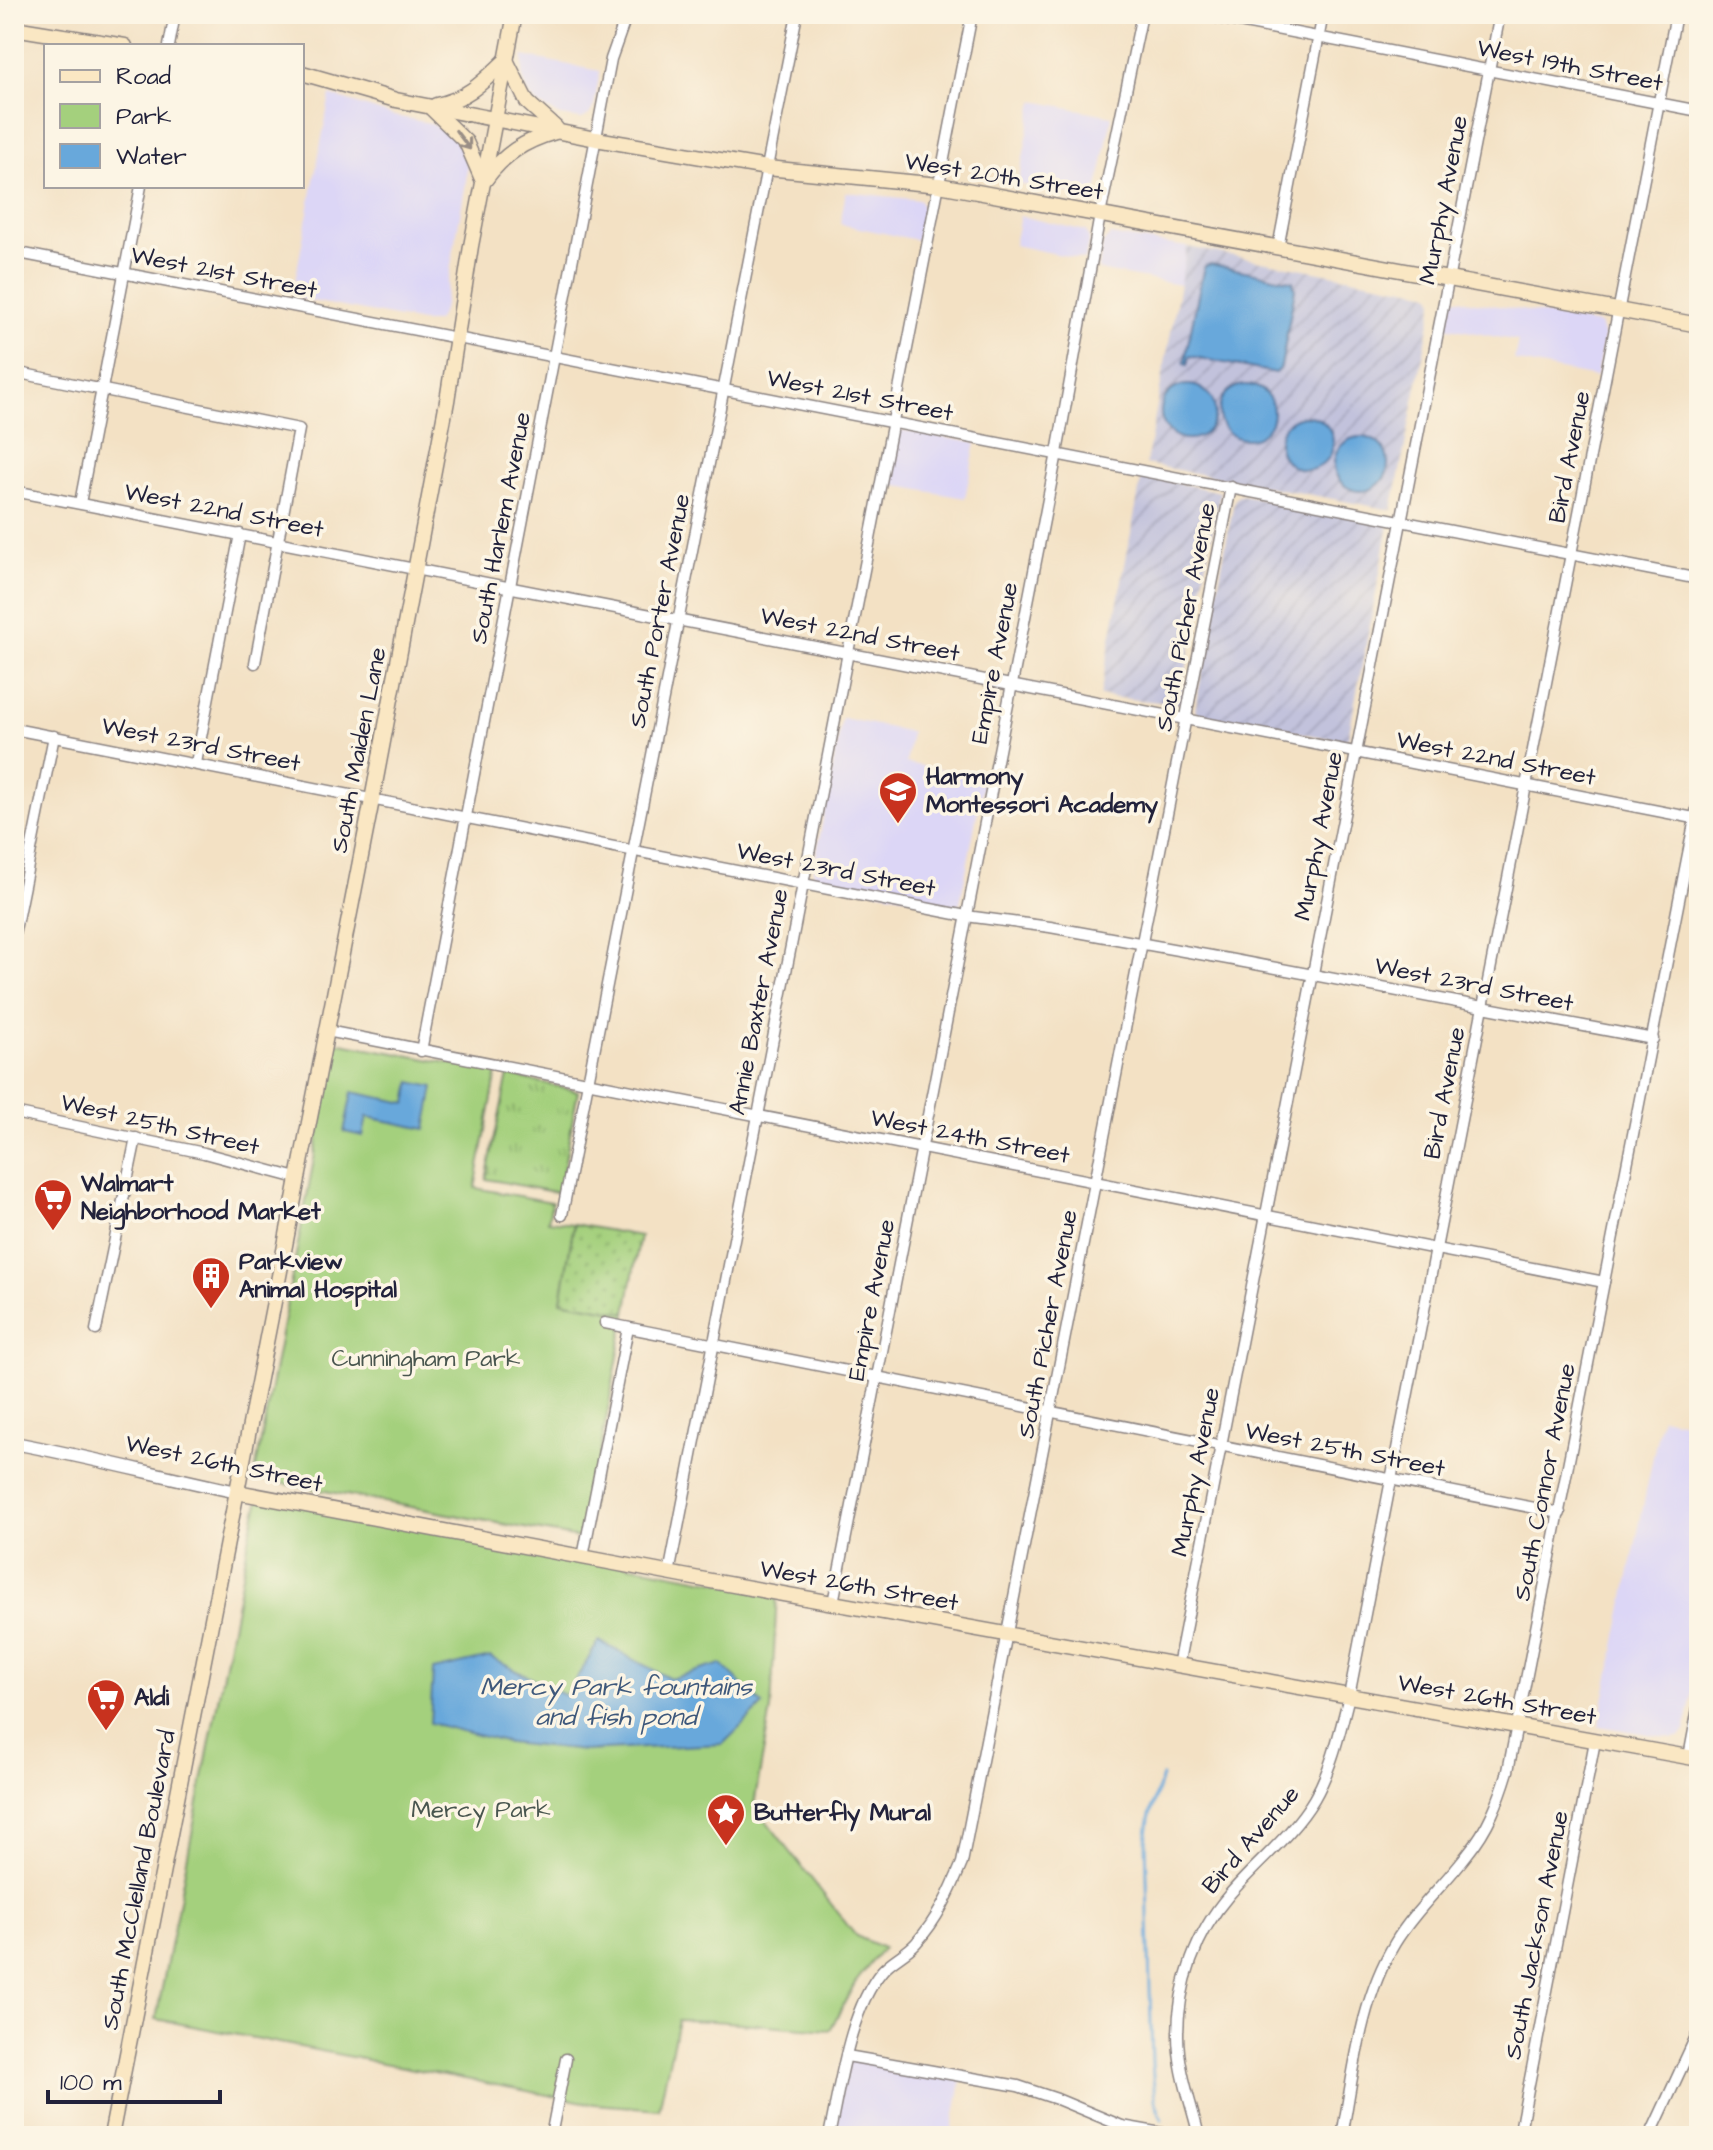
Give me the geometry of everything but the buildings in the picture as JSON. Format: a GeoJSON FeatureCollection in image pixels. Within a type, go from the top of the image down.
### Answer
{"type":"FeatureCollection","features":[{"type":"Feature","properties":{"kind":"main road","name":"South Maiden Lane"},"geometry":{"type":"LineString","coordinates":[[237,1492],[372,800],[515,14]]}},
{"type":"Feature","properties":{"kind":"main road"},"geometry":{"type":"LineString","coordinates":[[14,28],[113,44]]}},
{"type":"Feature","properties":{"kind":"main road"},"geometry":{"type":"LineString","coordinates":[[430,106],[450,102],[474,90],[506,60],[527,102],[559,131]]}},
{"type":"Feature","properties":{"kind":"main road","name":"West 20th Street"},"geometry":{"type":"LineString","coordinates":[[304,74],[396,100],[596,139],[767,168],[939,185],[1699,325]]}},
{"type":"Feature","properties":{"kind":"main road"},"geometry":{"type":"LineString","coordinates":[[430,106],[466,142],[483,182],[514,149],[536,137],[559,131]]}},
{"type":"Feature","properties":{"kind":"main road","name":"West 26th Street"},"geometry":{"type":"LineString","coordinates":[[237,1492],[669,1574],[1694,1758]]}},
{"type":"Feature","properties":{"kind":"main road","name":"South McClelland Boulevard"},"geometry":{"type":"LineString","coordinates":[[111,2136],[237,1492]]}},
{"type":"Feature","properties":{"kind":"street"},"geometry":{"type":"LineString","coordinates":[[169,44],[175,14]]}},
{"type":"Feature","properties":{"kind":"street","name":"South Harlem Avenue"},"geometry":{"type":"LineString","coordinates":[[421,1051],[613,51],[627,14]]}},
{"type":"Feature","properties":{"kind":"street","name":"South Porter Avenue"},"geometry":{"type":"LineString","coordinates":[[562,1215],[797,14]]}},
{"type":"Feature","properties":{"kind":"street","name":"Annie Baxter Avenue"},"geometry":{"type":"LineString","coordinates":[[669,1574],[972,14]]}},
{"type":"Feature","properties":{"kind":"street","name":"Empire Avenue"},"geometry":{"type":"LineString","coordinates":[[833,1603],[1057,453],[1100,215],[1142,14]]}},
{"type":"Feature","properties":{"kind":"street","name":"West 19th Street"},"geometry":{"type":"LineString","coordinates":[[1198,14],[1699,111]]}},
{"type":"Feature","properties":{"kind":"street"},"geometry":{"type":"LineString","coordinates":[[1278,248],[1323,14]]}},
{"type":"Feature","properties":{"kind":"street","name":"Murphy Avenue"},"geometry":{"type":"LineString","coordinates":[[1178,1666],[1500,14]]}},
{"type":"Feature","properties":{"kind":"street","name":"Bird Avenue"},"geometry":{"type":"LineString","coordinates":[[1199,2136],[1185,2083],[1178,2035],[1180,2006],[1192,1957],[1215,1912],[1300,1820],[1314,1798],[1328,1769],[1349,1696],[1676,14]]}},
{"type":"Feature","properties":{"kind":"street"},"geometry":{"type":"LineString","coordinates":[[80,503],[141,188]]}},
{"type":"Feature","properties":{"kind":"street","name":"West 21st Street"},"geometry":{"type":"LineString","coordinates":[[14,252],[1699,579]]}},
{"type":"Feature","properties":{"kind":"street"},"geometry":{"type":"LineString","coordinates":[[14,372],[299,429],[255,663]]}},
{"type":"Feature","properties":{"kind":"street","name":"South Picher Avenue"},"geometry":{"type":"LineString","coordinates":[[829,2136],[847,2056],[863,2004],[882,1971],[915,1944],[946,1902],[962,1863],[1231,487]]}},
{"type":"Feature","properties":{"kind":"street","name":"West 22nd Street"},"geometry":{"type":"LineString","coordinates":[[14,491],[1697,818]]}},
{"type":"Feature","properties":{"kind":"street"},"geometry":{"type":"LineString","coordinates":[[196,763],[240,534]]}},
{"type":"Feature","properties":{"kind":"street","name":"West 23rd Street"},"geometry":{"type":"LineString","coordinates":[[14,729],[966,916],[1050,927],[1653,1039]]}},
{"type":"Feature","properties":{"kind":"street"},"geometry":{"type":"LineString","coordinates":[[14,935],[54,736]]}},
{"type":"Feature","properties":{"kind":"street","name":"South Connor Avenue"},"geometry":{"type":"LineString","coordinates":[[1342,2136],[1365,2015],[1377,1979],[1406,1926],[1470,1852],[1486,1828],[1505,1783],[1699,798]]}},
{"type":"Feature","properties":{"kind":"street","name":"West 24th Street"},"geometry":{"type":"LineString","coordinates":[[327,1031],[1604,1282]]}},
{"type":"Feature","properties":{"kind":"street","name":"West 25th Street"},"geometry":{"type":"LineString","coordinates":[[14,1113],[136,1138],[297,1178]]}},
{"type":"Feature","properties":{"kind":"street"},"geometry":{"type":"LineString","coordinates":[[96,1330],[136,1138]]}},
{"type":"Feature","properties":{"kind":"street","name":"West 25th Street"},"geometry":{"type":"LineString","coordinates":[[605,1323],[1560,1513]]}},
{"type":"Feature","properties":{"kind":"street"},"geometry":{"type":"LineString","coordinates":[[583,1557],[628,1328]]}},
{"type":"Feature","properties":{"kind":"street","name":"West 26th Street"},"geometry":{"type":"LineString","coordinates":[[14,1443],[96,1458],[237,1492]]}},
{"type":"Feature","properties":{"kind":"street"},"geometry":{"type":"LineString","coordinates":[[1694,1758],[1699,1703]]}},
{"type":"Feature","properties":{"kind":"street","name":"South Jackson Avenue"},"geometry":{"type":"LineString","coordinates":[[1519,2136],[1595,1741]]}},
{"type":"Feature","properties":{"kind":"street"},"geometry":{"type":"LineString","coordinates":[[1650,2136],[1699,2030]]}},
{"type":"Feature","properties":{"kind":"street"},"geometry":{"type":"LineString","coordinates":[[847,2056],[1018,2086],[1122,2126],[1178,2136]]}},
{"type":"Feature","properties":{"kind":"street"},"geometry":{"type":"LineString","coordinates":[[551,2136],[566,2059]]}},
{"type":"Feature","properties":{"kind":"shaded area"},"geometry":{"type":"Polygon","coordinates":[[[523,56],[600,71],[594,106],[589,115],[582,119],[560,116],[536,103],[523,78],[523,56]]]}},
{"type":"Feature","properties":{"kind":"shaded area"},"geometry":{"type":"Polygon","coordinates":[[[330,95],[394,116],[430,123],[447,132],[460,145],[467,164],[466,182],[443,310],[437,322],[421,322],[292,297],[330,95]]]}},
{"type":"Feature","properties":{"kind":"shaded area"},"geometry":{"type":"Polygon","coordinates":[[[1034,101],[1112,116],[1098,188],[1092,197],[1018,184],[1034,101]]]}},
{"type":"Feature","properties":{"kind":"shaded area"},"geometry":{"type":"Polygon","coordinates":[[[846,192],[920,200],[923,210],[917,240],[840,224],[846,192]]]}},
{"type":"Feature","properties":{"kind":"shaded area"},"geometry":{"type":"Polygon","coordinates":[[[1020,216],[1086,231],[1089,239],[1085,260],[1014,245],[1020,216]]]}},
{"type":"Feature","properties":{"kind":"shaded area"},"geometry":{"type":"Polygon","coordinates":[[[1110,235],[1187,247],[1180,285],[1098,270],[1103,243],[1110,235]]]}},
{"type":"Feature","properties":{"kind":"shaded area"},"geometry":{"type":"Polygon","coordinates":[[[1187,247],[1426,292],[1433,296],[1392,510],[1146,464],[1187,247]]]}},
{"type":"Feature","properties":{"kind":"shaded area"},"geometry":{"type":"Polygon","coordinates":[[[1453,298],[1599,324],[1604,336],[1596,377],[1514,361],[1518,341],[1445,327],[1453,298]]]}},
{"type":"Feature","properties":{"kind":"shaded area"},"geometry":{"type":"Polygon","coordinates":[[[901,430],[976,443],[965,498],[887,484],[901,430]]]}},
{"type":"Feature","properties":{"kind":"shaded area"},"geometry":{"type":"Polygon","coordinates":[[[1142,475],[1220,492],[1178,704],[1100,696],[1142,475]]]}},
{"type":"Feature","properties":{"kind":"shaded area"},"geometry":{"type":"Polygon","coordinates":[[[1237,496],[1389,526],[1348,738],[1344,741],[1199,715],[1195,710],[1234,501],[1237,496]]]}},
{"type":"Feature","properties":{"kind":"shaded area","name":"Harmony Montessori Academy"},"geometry":{"type":"Polygon","coordinates":[[[842,718],[911,732],[906,763],[984,778],[957,906],[815,879],[813,872],[842,718]]]}},
{"type":"Feature","properties":{"kind":"shaded area"},"geometry":{"type":"Polygon","coordinates":[[[1661,1417],[1699,1425],[1699,1659],[1685,1731],[1673,1738],[1599,1726],[1661,1417]]]}},
{"type":"Feature","properties":{"kind":"shaded area"},"geometry":{"type":"Polygon","coordinates":[[[847,2056],[962,2076],[951,2136],[829,2136],[847,2056]]]}},
{"type":"Feature","properties":{"kind":"green space","name":"Cunningham Park"},"geometry":{"type":"Polygon","coordinates":[[[336,1042],[497,1072],[475,1188],[552,1202],[548,1221],[574,1224],[561,1301],[626,1313],[584,1539],[254,1478],[336,1042]]]}},
{"type":"Feature","properties":{"kind":"green space"},"geometry":{"type":"Polygon","coordinates":[[[508,1075],[578,1091],[559,1193],[486,1179],[508,1075]]]}},
{"type":"Feature","properties":{"kind":"green space"},"geometry":{"type":"Polygon","coordinates":[[[574,1224],[640,1236],[626,1313],[561,1301],[574,1224]]]}},
{"type":"Feature","properties":{"kind":"green space","name":"Mercy Park"},"geometry":{"type":"Polygon","coordinates":[[[260,1496],[777,1593],[771,1710],[754,1805],[856,1936],[883,1948],[855,1983],[830,2030],[678,2020],[659,2109],[594,2104],[156,2019],[260,1496]]]}},
{"type":"Feature","properties":{"kind":"water"},"geometry":{"type":"Polygon","coordinates":[[[1211,264],[1293,281],[1295,289],[1281,367],[1275,373],[1189,356],[1187,365],[1184,364],[1203,271],[1205,266],[1211,264]]]}},
{"type":"Feature","properties":{"kind":"water"},"geometry":{"type":"Polygon","coordinates":[[[1188,385],[1207,393],[1215,412],[1207,431],[1188,439],[1169,431],[1161,412],[1169,393],[1188,385]]]}},
{"type":"Feature","properties":{"kind":"water"},"geometry":{"type":"Polygon","coordinates":[[[1246,385],[1265,393],[1273,412],[1265,431],[1246,439],[1227,431],[1219,412],[1227,393],[1246,385]]]}},
{"type":"Feature","properties":{"kind":"water"},"geometry":{"type":"Polygon","coordinates":[[[1306,416],[1325,424],[1333,443],[1325,462],[1306,470],[1287,462],[1279,443],[1287,424],[1306,416]]]}},
{"type":"Feature","properties":{"kind":"water"},"geometry":{"type":"Polygon","coordinates":[[[1361,437],[1380,445],[1388,464],[1380,483],[1361,491],[1342,483],[1334,464],[1342,445],[1361,437]]]}},
{"type":"Feature","properties":{"kind":"water"},"geometry":{"type":"Polygon","coordinates":[[[411,1082],[434,1087],[426,1129],[367,1117],[363,1136],[344,1132],[352,1092],[407,1103],[411,1082]]]}},
{"type":"Feature","properties":{"kind":"water","name":"Mercy Park fountains and fish pond"},"geometry":{"type":"Polygon","coordinates":[[[599,1641],[670,1679],[721,1664],[763,1705],[723,1744],[584,1751],[508,1743],[430,1723],[433,1670],[490,1657],[566,1696],[599,1641]]]}},
{"type":"Feature","properties":{"kind":"waterway"},"geometry":{"type":"LineString","coordinates":[[1162,1776],[1146,1841],[1152,2063],[1155,2100],[1162,2119]]}},
{"type":"Feature","properties":{"kind":"place","name":"Harmony Montessori Academy"},"geometry":{"type":"Point","coordinates":[898,825]}},
{"type":"Feature","properties":{"kind":"place","name":"Walmart Neighborhood Market"},"geometry":{"type":"Point","coordinates":[53,1232]}},
{"type":"Feature","properties":{"kind":"place","name":"Parkview Animal Hospital"},"geometry":{"type":"Point","coordinates":[211,1310]}},
{"type":"Feature","properties":{"kind":"place","name":"Aldi"},"geometry":{"type":"Point","coordinates":[106,1732]}},
{"type":"Feature","properties":{"kind":"place","name":"Butterfly Mural"},"geometry":{"type":"Point","coordinates":[726,1847]}}]}
